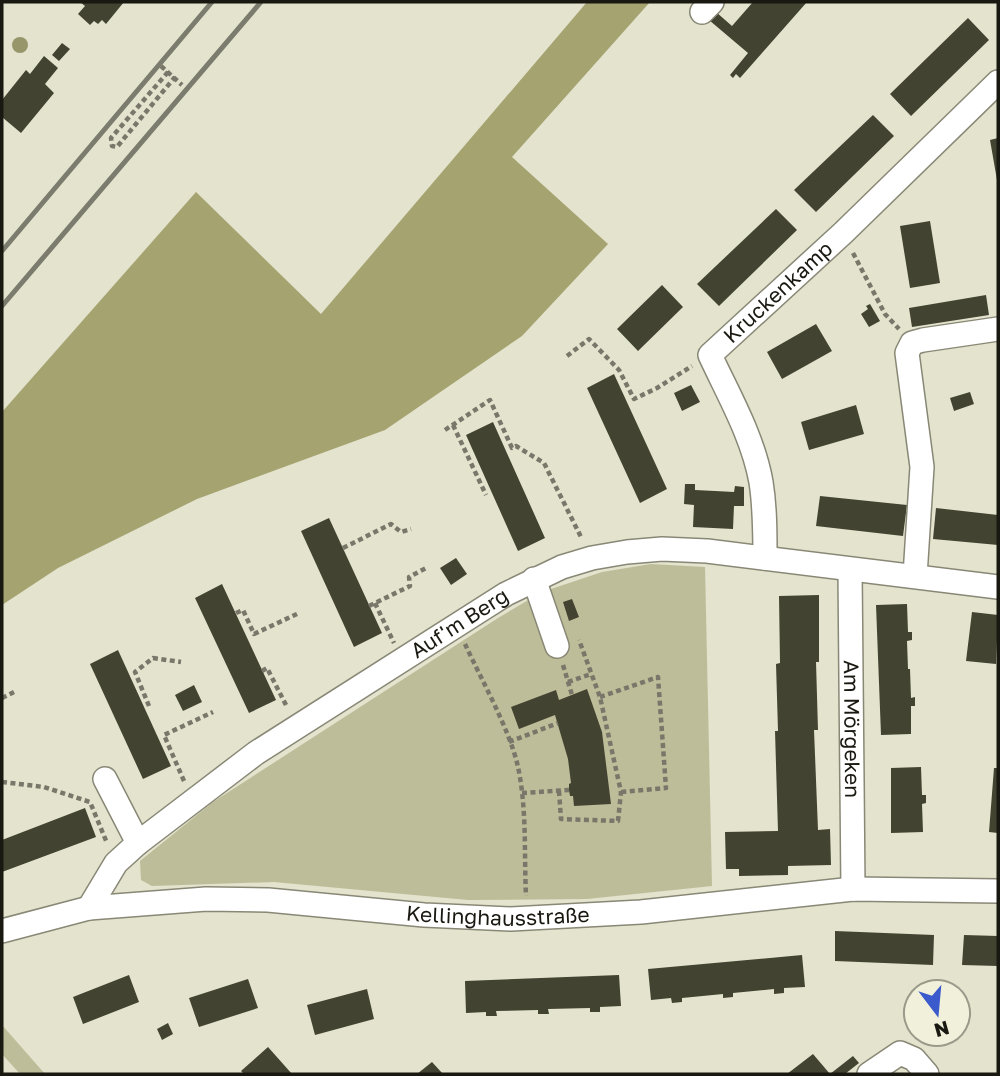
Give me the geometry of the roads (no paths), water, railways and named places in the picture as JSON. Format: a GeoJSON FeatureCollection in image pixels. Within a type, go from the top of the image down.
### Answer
{"type":"FeatureCollection","features":[{"type":"Feature","properties":{"kind":"street","name":"Kruckenkamp"},"geometry":{"type":"LineString","coordinates":[[765,558],[765,512],[761,480],[737,411],[710,355],[843,233],[998,82]]}},
{"type":"Feature","properties":{"kind":"street"},"geometry":{"type":"LineString","coordinates":[[915,576],[922,467],[907,353],[912,343],[995,329]]}},
{"type":"Feature","properties":{"kind":"street","name":"Auf'm Berg"},"geometry":{"type":"LineString","coordinates":[[89,908],[116,863],[138,843],[256,753],[506,594],[534,579],[592,558],[662,549],[765,558],[998,587]]}},
{"type":"Feature","properties":{"kind":"street","name":"Am Mörgeken"},"geometry":{"type":"LineString","coordinates":[[850,570],[853,889]]}},
{"type":"Feature","properties":{"kind":"street"},"geometry":{"type":"LineString","coordinates":[[534,579],[557,646]]}},
{"type":"Feature","properties":{"kind":"street"},"geometry":{"type":"LineString","coordinates":[[105,779],[138,843]]}},
{"type":"Feature","properties":{"kind":"street","name":"Kellinghausstraße"},"geometry":{"type":"LineString","coordinates":[[2,931],[89,908],[206,899],[268,900],[424,915],[527,918],[641,912],[853,889],[998,891]]}},
{"type":"Feature","properties":{"kind":"street"},"geometry":{"type":"LineString","coordinates":[[869,1074],[900,1053],[914,1059],[927,1074]]}},
{"type":"Feature","properties":{"kind":"railway"},"geometry":{"type":"LineString","coordinates":[[2,251],[212,2]]}},
{"type":"Feature","properties":{"kind":"railway"},"geometry":{"type":"LineString","coordinates":[[2,306],[261,2]]}}]}
